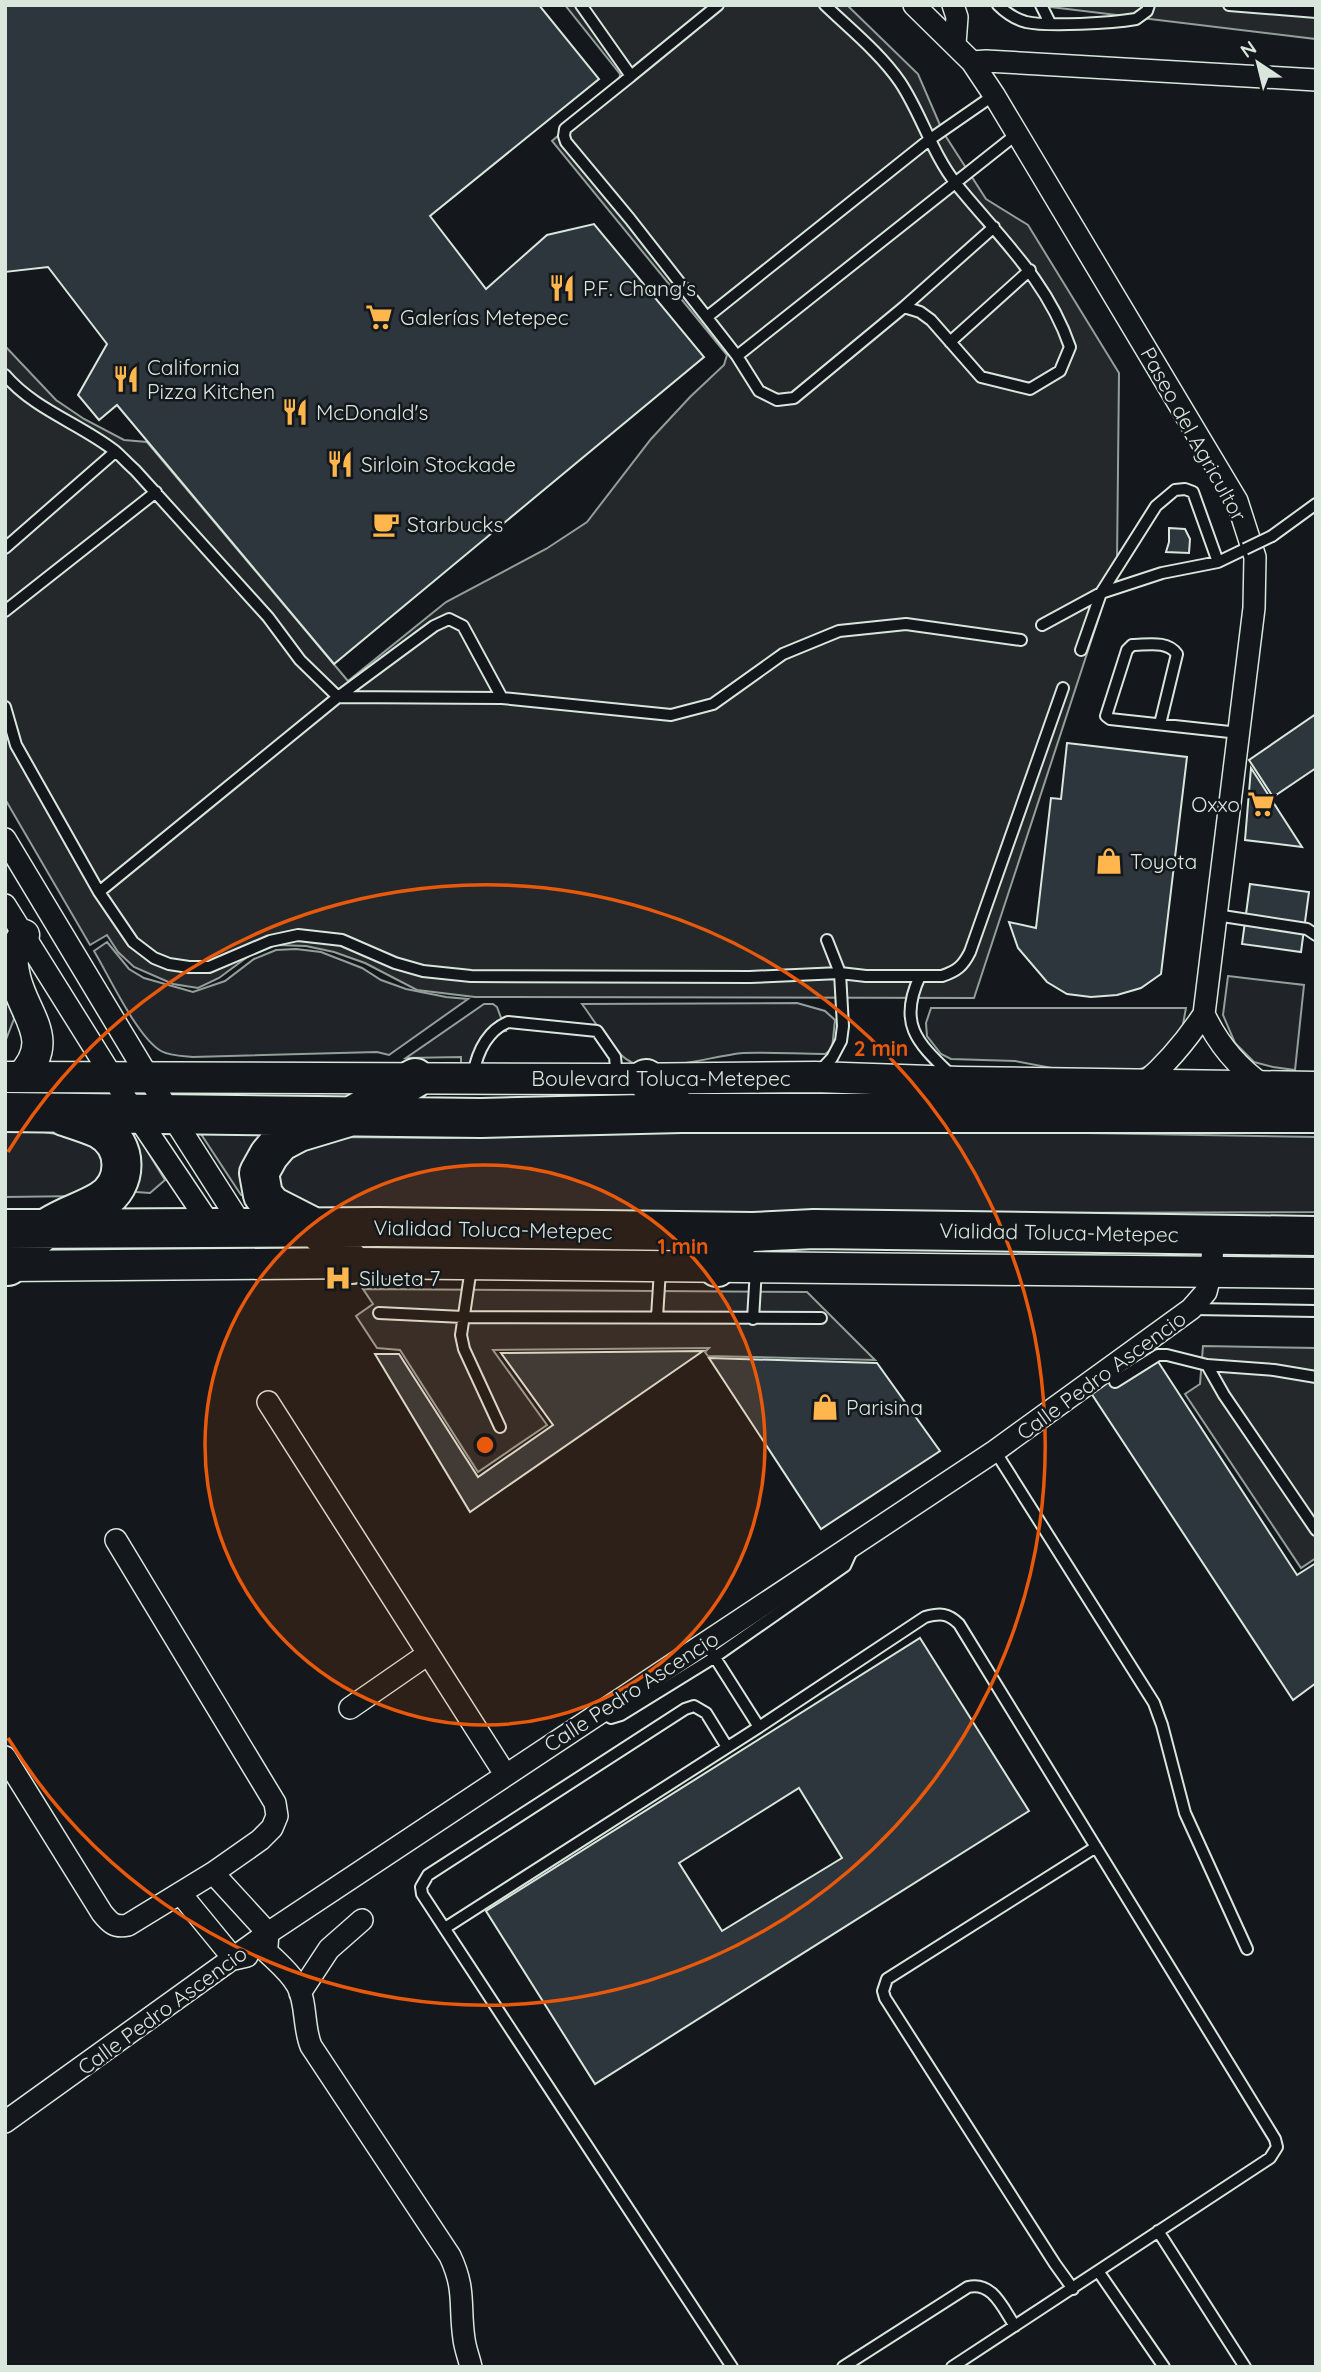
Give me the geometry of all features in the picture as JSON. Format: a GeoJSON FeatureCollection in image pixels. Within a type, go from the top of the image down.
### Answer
{"type":"FeatureCollection","features":[{"type":"Feature","properties":{"kind":"highway"},"geometry":{"type":"LineString","coordinates":[[378,1227],[355,1264],[317,1229],[272,1206],[263,1195],[259,1173],[279,1142],[299,1132],[352,1116],[415,1078]]}},
{"type":"Feature","properties":{"kind":"highway"},"geometry":{"type":"LineString","coordinates":[[631,1079],[681,1113]]}},
{"type":"Feature","properties":{"kind":"highway"},"geometry":{"type":"LineString","coordinates":[[5,1111],[56,1112],[151,1102],[352,1116],[481,1118],[681,1113],[1316,1113]]}},
{"type":"Feature","properties":{"kind":"highway"},"geometry":{"type":"LineString","coordinates":[[44,1230],[103,1200],[117,1186],[123,1168],[121,1156],[102,1130],[56,1112]]}},
{"type":"Feature","properties":{"kind":"highway"},"geometry":{"type":"LineString","coordinates":[[299,1132],[410,1130],[481,1118]]}},
{"type":"Feature","properties":{"kind":"highway","name":"Vialidad Toluca-Metepec"},"geometry":{"type":"LineString","coordinates":[[6,1254],[44,1230],[378,1227],[751,1243],[814,1229],[1316,1236]]}},
{"type":"Feature","properties":{"kind":"highway"},"geometry":{"type":"LineString","coordinates":[[717,1267],[751,1243]]}},
{"type":"Feature","properties":{"kind":"main road"},"geometry":{"type":"LineString","coordinates":[[13,1077],[31,1067],[38,1053],[39,1043],[9,962],[24,935]]}},
{"type":"Feature","properties":{"kind":"main road","name":"Boulevard Toluca-Metepec"},"geometry":{"type":"LineString","coordinates":[[13,1077],[115,1079],[151,1102],[415,1078],[815,1077],[959,1082],[1316,1087]]}},
{"type":"Feature","properties":{"kind":"main road"},"geometry":{"type":"LineString","coordinates":[[751,1243],[1211,1272],[1316,1273]]}},
{"type":"Feature","properties":{"kind":"main road"},"geometry":{"type":"LineString","coordinates":[[6,1254],[355,1264],[717,1267]]}},
{"type":"Feature","properties":{"kind":"street","name":"Paseo del Agricultor"},"geometry":{"type":"LineString","coordinates":[[914,5],[972,62],[995,95],[1237,501],[1255,556],[1254,608],[1204,1014],[1182,1046],[1143,1084]]}},
{"type":"Feature","properties":{"kind":"street"},"geometry":{"type":"LineString","coordinates":[[953,5],[957,18],[955,44]]}},
{"type":"Feature","properties":{"kind":"street"},"geometry":{"type":"LineString","coordinates":[[972,62],[1316,80]]}},
{"type":"Feature","properties":{"kind":"street"},"geometry":{"type":"LineString","coordinates":[[5,839],[151,1102],[229,1229]]}},
{"type":"Feature","properties":{"kind":"street"},"geometry":{"type":"LineString","coordinates":[[5,905],[115,1079]]}},
{"type":"Feature","properties":{"kind":"street"},"geometry":{"type":"LineString","coordinates":[[1204,1014],[1222,1046],[1246,1073],[1263,1085]]}},
{"type":"Feature","properties":{"kind":"street"},"geometry":{"type":"LineString","coordinates":[[151,1102],[229,1229]]}},
{"type":"Feature","properties":{"kind":"street","name":"Calle Pedro Ascencio"},"geometry":{"type":"LineString","coordinates":[[5,2122],[234,1959],[267,1942],[505,1774],[603,1710],[710,1649],[846,1548],[995,1451],[1191,1309],[1206,1292],[1211,1272],[1214,1234]]}},
{"type":"Feature","properties":{"kind":"street"},"geometry":{"type":"LineString","coordinates":[[268,1402],[505,1774]]}},
{"type":"Feature","properties":{"kind":"street"},"geometry":{"type":"LineString","coordinates":[[5,1758],[102,1913],[110,1923],[118,1927],[128,1924],[213,1873],[272,1828],[277,1816],[275,1803],[116,1540]]}},
{"type":"Feature","properties":{"kind":"street"},"geometry":{"type":"LineString","coordinates":[[350,1708],[428,1654]]}},
{"type":"Feature","properties":{"kind":"street"},"geometry":{"type":"LineString","coordinates":[[213,1873],[289,1973],[300,1993],[304,2025],[311,2046],[450,2256],[459,2275],[463,2298],[464,2338],[471,2367]]}},
{"type":"Feature","properties":{"kind":"street"},"geometry":{"type":"LineString","coordinates":[[180,1893],[234,1959]]}},
{"type":"Feature","properties":{"kind":"street"},"geometry":{"type":"LineString","coordinates":[[300,1993],[329,1949],[362,1920]]}},
{"type":"Feature","properties":{"kind":"lane"},"geometry":{"type":"LineString","coordinates":[[581,5],[631,76]]}},
{"type":"Feature","properties":{"kind":"lane"},"geometry":{"type":"LineString","coordinates":[[718,5],[571,123],[565,129],[564,136],[566,142],[737,356],[759,391],[777,400],[794,398],[904,307],[994,227]]}},
{"type":"Feature","properties":{"kind":"lane"},"geometry":{"type":"LineString","coordinates":[[825,5],[874,52],[900,82],[929,140],[956,184],[1030,270],[1063,325],[1070,347],[1060,371],[1030,389],[981,377],[931,320],[920,312],[904,307]]}},
{"type":"Feature","properties":{"kind":"lane"},"geometry":{"type":"LineString","coordinates":[[998,5],[1009,15],[1026,22],[1049,23],[1136,19],[1147,11],[1149,5]]}},
{"type":"Feature","properties":{"kind":"lane"},"geometry":{"type":"LineString","coordinates":[[1041,5],[1049,23]]}},
{"type":"Feature","properties":{"kind":"lane"},"geometry":{"type":"LineString","coordinates":[[1228,5],[1316,12]]}},
{"type":"Feature","properties":{"kind":"lane"},"geometry":{"type":"LineString","coordinates":[[707,317],[929,140],[995,95]]}},
{"type":"Feature","properties":{"kind":"lane"},"geometry":{"type":"LineString","coordinates":[[737,356],[1018,133]]}},
{"type":"Feature","properties":{"kind":"lane"},"geometry":{"type":"LineString","coordinates":[[950,342],[1030,270]]}},
{"type":"Feature","properties":{"kind":"lane"},"geometry":{"type":"LineString","coordinates":[[5,375],[17,389],[40,406],[116,452],[156,492],[268,617],[300,660],[338,697],[502,698],[671,715],[713,704],[783,654],[839,631],[906,624],[1021,640]]}},
{"type":"Feature","properties":{"kind":"lane"},"geometry":{"type":"LineString","coordinates":[[5,548],[116,452]]}},
{"type":"Feature","properties":{"kind":"lane"},"geometry":{"type":"LineString","coordinates":[[1082,650],[1101,593],[1156,506],[1175,490],[1185,488],[1193,492],[1218,562]]}},
{"type":"Feature","properties":{"kind":"lane"},"geometry":{"type":"LineString","coordinates":[[5,611],[156,492]]}},
{"type":"Feature","properties":{"kind":"lane"},"geometry":{"type":"LineString","coordinates":[[1042,625],[1101,593],[1162,573],[1218,562],[1272,536],[1316,504]]}},
{"type":"Feature","properties":{"kind":"lane"},"geometry":{"type":"LineString","coordinates":[[99,892],[338,697],[433,626],[449,619],[463,626],[502,698]]}},
{"type":"Feature","properties":{"kind":"lane"},"geometry":{"type":"LineString","coordinates":[[1160,724],[1177,654],[1172,647],[1163,644],[1132,645],[1127,650],[1106,716],[1110,719],[1239,733]]}},
{"type":"Feature","properties":{"kind":"lane"},"geometry":{"type":"LineString","coordinates":[[5,707],[16,745],[99,892],[133,942],[154,958],[169,964],[209,967],[270,941],[298,935],[342,940],[395,963],[422,971],[471,976],[750,977],[840,973],[866,976],[942,976],[962,966],[970,952],[1063,688]]}},
{"type":"Feature","properties":{"kind":"lane"},"geometry":{"type":"LineString","coordinates":[[1216,915],[1307,929],[1316,935]]}},
{"type":"Feature","properties":{"kind":"lane"},"geometry":{"type":"LineString","coordinates":[[815,1077],[832,1058],[841,1041],[843,1026],[840,973],[827,940]]}},
{"type":"Feature","properties":{"kind":"lane"},"geometry":{"type":"LineString","coordinates":[[920,976],[911,999],[909,1012],[912,1026],[924,1049],[959,1082]]}},
{"type":"Feature","properties":{"kind":"lane"},"geometry":{"type":"LineString","coordinates":[[473,1078],[476,1060],[489,1035],[509,1022],[597,1031],[631,1079]]}},
{"type":"Feature","properties":{"kind":"lane"},"geometry":{"type":"LineString","coordinates":[[751,1243],[753,1319]]}},
{"type":"Feature","properties":{"kind":"lane"},"geometry":{"type":"LineString","coordinates":[[471,1265],[461,1335],[464,1349],[500,1427]]}},
{"type":"Feature","properties":{"kind":"lane"},"geometry":{"type":"LineString","coordinates":[[657,1317],[660,1267]]}},
{"type":"Feature","properties":{"kind":"lane"},"geometry":{"type":"LineString","coordinates":[[1191,1309],[1316,1311]]}},
{"type":"Feature","properties":{"kind":"lane"},"geometry":{"type":"LineString","coordinates":[[379,1313],[463,1317],[821,1318]]}},
{"type":"Feature","properties":{"kind":"lane"},"geometry":{"type":"LineString","coordinates":[[1115,1382],[1158,1355],[1167,1354],[1207,1365],[1274,1370],[1316,1377]]}},
{"type":"Feature","properties":{"kind":"lane"},"geometry":{"type":"LineString","coordinates":[[1207,1365],[1224,1395],[1316,1530]]}},
{"type":"Feature","properties":{"kind":"lane"},"geometry":{"type":"LineString","coordinates":[[995,1451],[1154,1703],[1185,1812],[1247,1950]]}},
{"type":"Feature","properties":{"kind":"lane"},"geometry":{"type":"LineString","coordinates":[[445,1928],[760,1727],[925,1617],[938,1613],[950,1615],[959,1624],[1275,2139],[1277,2147],[1270,2158],[951,2367]]}},
{"type":"Feature","properties":{"kind":"lane"},"geometry":{"type":"LineString","coordinates":[[710,1649],[760,1727]]}},
{"type":"Feature","properties":{"kind":"lane"},"geometry":{"type":"LineString","coordinates":[[727,1747],[706,1713],[694,1706],[685,1709],[428,1875],[421,1887],[422,1894],[732,2367]]}},
{"type":"Feature","properties":{"kind":"lane"},"geometry":{"type":"LineString","coordinates":[[1073,2288],[1055,2264],[883,1991],[887,1979],[1096,1847]]}},
{"type":"Feature","properties":{"kind":"lane"},"geometry":{"type":"LineString","coordinates":[[1158,2231],[1245,2367]]}},
{"type":"Feature","properties":{"kind":"lane"},"geometry":{"type":"LineString","coordinates":[[1098,2271],[1164,2367]]}},
{"type":"Feature","properties":{"kind":"lane"},"geometry":{"type":"LineString","coordinates":[[844,2367],[968,2287],[977,2284],[990,2290],[1015,2326]]}},
{"type":"Feature","properties":{"kind":"shaded area"},"geometry":{"type":"Polygon","coordinates":[[[565,5],[847,5],[918,74],[943,132],[986,199],[1028,225],[1119,373],[1117,562],[974,998],[475,997],[417,990],[365,963],[334,952],[306,946],[277,945],[254,952],[219,978],[198,988],[173,984],[134,967],[118,952],[107,935],[90,945],[5,799],[5,346],[56,400],[84,419],[124,440],[147,442],[348,681],[446,602],[546,549],[587,522],[651,439],[724,365],[727,355],[552,141],[619,84],[620,74],[565,5]]]}},
{"type":"Feature","properties":{"kind":"shaded area"},"geometry":{"type":"Polygon","coordinates":[[[1034,5],[1316,5],[1316,39],[1034,5]]]}},
{"type":"Feature","properties":{"kind":"shaded area"},"geometry":{"type":"Polygon","coordinates":[[[107,942],[129,969],[144,978],[193,992],[225,981],[254,959],[276,950],[296,949],[321,952],[406,989],[468,999],[389,1055],[377,1052],[177,1056],[161,1051],[152,1044],[124,1005],[94,951],[107,942]]]}},
{"type":"Feature","properties":{"kind":"shaded area"},"geometry":{"type":"Polygon","coordinates":[[[1228,976],[1304,985],[1295,1070],[1254,1062],[1235,1043],[1223,1015],[1228,976]]]}},
{"type":"Feature","properties":{"kind":"shaded area"},"geometry":{"type":"Polygon","coordinates":[[[5,1001],[11,1005],[14,1019],[5,1042],[5,1001]]]}},
{"type":"Feature","properties":{"kind":"shaded area"},"geometry":{"type":"Polygon","coordinates":[[[797,1003],[825,1011],[835,1020],[832,1049],[825,1054],[743,1053],[654,1066],[641,1065],[624,1058],[582,1004],[797,1003]]]}},
{"type":"Feature","properties":{"kind":"shaded area"},"geometry":{"type":"Polygon","coordinates":[[[484,1004],[497,1007],[506,1031],[492,1033],[466,1068],[461,1068],[461,1057],[406,1058],[484,1004]]]}},
{"type":"Feature","properties":{"kind":"shaded area"},"geometry":{"type":"Polygon","coordinates":[[[931,1008],[1186,1008],[1181,1035],[1150,1065],[1138,1070],[1057,1069],[1015,1061],[951,1059],[941,1054],[927,1036],[926,1023],[931,1008]]]}},
{"type":"Feature","properties":{"kind":"shaded area"},"geometry":{"type":"Polygon","coordinates":[[[130,1123],[165,1180],[150,1193],[123,1191],[135,1157],[130,1123]]]}},
{"type":"Feature","properties":{"kind":"shaded area"},"geometry":{"type":"Polygon","coordinates":[[[277,1125],[256,1200],[241,1195],[199,1131],[277,1125]]]}},
{"type":"Feature","properties":{"kind":"shaded area"},"geometry":{"type":"Polygon","coordinates":[[[5,1126],[101,1141],[103,1182],[82,1196],[5,1197],[5,1126]]]}},
{"type":"Feature","properties":{"kind":"shaded area"},"geometry":{"type":"Polygon","coordinates":[[[810,1128],[1316,1137],[1316,1212],[327,1215],[293,1208],[275,1185],[284,1152],[336,1137],[445,1138],[810,1128]]]}},
{"type":"Feature","properties":{"kind":"shaded area"},"geometry":{"type":"Polygon","coordinates":[[[363,1289],[807,1292],[875,1360],[708,1356],[705,1352],[709,1348],[493,1350],[547,1425],[478,1472],[400,1350],[377,1348],[356,1316],[373,1304],[363,1289]]]}},
{"type":"Feature","properties":{"kind":"shaded area"},"geometry":{"type":"Polygon","coordinates":[[[1203,1346],[1316,1348],[1316,1558],[1301,1568],[1185,1394],[1200,1384],[1203,1346]]]}},
{"type":"Feature","properties":{"kind":"building","name":"Galerías Metepec"},"geometry":{"type":"Polygon","coordinates":[[[5,5],[539,5],[599,79],[430,216],[486,289],[547,235],[594,224],[704,357],[334,664],[117,405],[99,420],[78,395],[107,344],[48,267],[5,272],[5,5]]]}},
{"type":"Feature","properties":{"kind":"building"},"geometry":{"type":"Polygon","coordinates":[[[1169,528],[1185,529],[1190,539],[1189,553],[1166,552],[1169,528]]]}},
{"type":"Feature","properties":{"kind":"building"},"geometry":{"type":"Polygon","coordinates":[[[1316,714],[1316,768],[1273,797],[1249,760],[1316,714]]]}},
{"type":"Feature","properties":{"kind":"building","name":"Toyota"},"geometry":{"type":"Polygon","coordinates":[[[1067,743],[1187,757],[1161,974],[1141,988],[1117,995],[1091,997],[1067,994],[1047,982],[1018,948],[1009,922],[1036,928],[1051,798],[1061,799],[1067,743]]]}},
{"type":"Feature","properties":{"kind":"building","name":"Oxxo"},"geometry":{"type":"Polygon","coordinates":[[[1251,768],[1302,847],[1245,840],[1251,768]]]}},
{"type":"Feature","properties":{"kind":"building"},"geometry":{"type":"Polygon","coordinates":[[[1250,884],[1309,892],[1301,952],[1242,944],[1250,884]]]}},
{"type":"Feature","properties":{"kind":"building"},"geometry":{"type":"Polygon","coordinates":[[[703,1351],[470,1512],[375,1354],[399,1354],[478,1477],[553,1425],[501,1353],[703,1351]]]}},
{"type":"Feature","properties":{"kind":"building","name":"Parisina"},"geometry":{"type":"Polygon","coordinates":[[[709,1358],[877,1363],[940,1451],[821,1529],[709,1358]]]}},
{"type":"Feature","properties":{"kind":"building"},"geometry":{"type":"Polygon","coordinates":[[[1157,1360],[1297,1575],[1316,1563],[1316,1683],[1293,1700],[1091,1393],[1113,1379],[1157,1360]]]}},
{"type":"Feature","properties":{"kind":"building"},"geometry":{"type":"Polygon","coordinates":[[[920,1638],[1029,1811],[595,2084],[486,1911],[920,1638]],[[799,1788],[679,1863],[722,1931],[842,1858],[799,1788]]]}},
{"type":"Feature","properties":{"kind":"place","name":"P.F. Chang's"},"geometry":{"type":"Point","coordinates":[562,288]}},
{"type":"Feature","properties":{"kind":"place","name":"Galerías Metepec"},"geometry":{"type":"Point","coordinates":[379,317]}},
{"type":"Feature","properties":{"kind":"place","name":"California Pizza Kitchen"},"geometry":{"type":"Point","coordinates":[126,379]}},
{"type":"Feature","properties":{"kind":"place","name":"McDonald's"},"geometry":{"type":"Point","coordinates":[295,412]}},
{"type":"Feature","properties":{"kind":"place","name":"Sirloin Stockade"},"geometry":{"type":"Point","coordinates":[340,464]}},
{"type":"Feature","properties":{"kind":"place","name":"Starbucks"},"geometry":{"type":"Point","coordinates":[386,524]}},
{"type":"Feature","properties":{"kind":"place","name":"Oxxo"},"geometry":{"type":"Point","coordinates":[1261,804]}},
{"type":"Feature","properties":{"kind":"place","name":"Toyota"},"geometry":{"type":"Point","coordinates":[1109,861]}},
{"type":"Feature","properties":{"kind":"place","name":"Silueta 7"},"geometry":{"type":"Point","coordinates":[338,1278]}},
{"type":"Feature","properties":{"kind":"place","name":"Parisina"},"geometry":{"type":"Point","coordinates":[825,1407]}}]}
